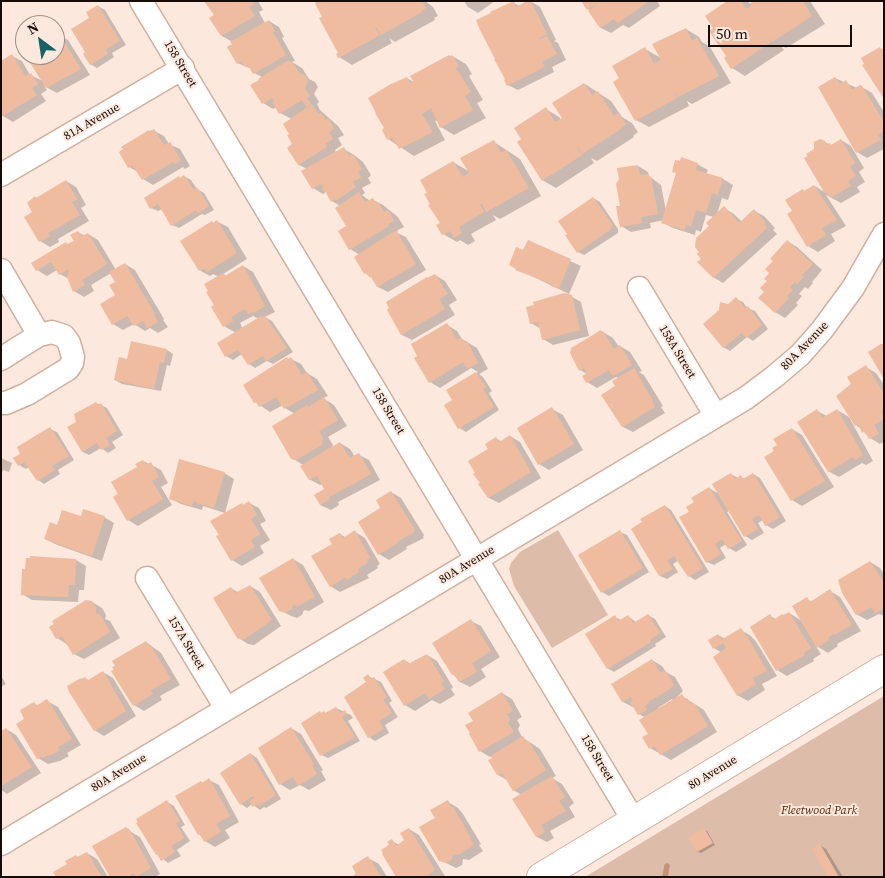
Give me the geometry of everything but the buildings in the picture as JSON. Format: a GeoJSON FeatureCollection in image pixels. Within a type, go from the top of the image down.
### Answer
{"type":"FeatureCollection","features":[{"type":"Feature","properties":{"kind":"street","name":"158 Street"},"geometry":{"type":"LineString","coordinates":[[141,1],[634,821]]}},
{"type":"Feature","properties":{"kind":"street","name":"81A Avenue"},"geometry":{"type":"LineString","coordinates":[[1,175],[182,68]]}},
{"type":"Feature","properties":{"kind":"street","name":"80A Avenue"},"geometry":{"type":"LineString","coordinates":[[1,844],[746,398],[800,355],[838,310],[884,234]]}},
{"type":"Feature","properties":{"kind":"street"},"geometry":{"type":"LineString","coordinates":[[1,270],[39,335]]}},
{"type":"Feature","properties":{"kind":"street","name":"158A Street"},"geometry":{"type":"LineString","coordinates":[[639,288],[716,416]]}},
{"type":"Feature","properties":{"kind":"street"},"geometry":{"type":"LineString","coordinates":[[1,359],[39,335],[52,332],[64,336],[72,350],[72,363],[68,369],[13,401],[1,403]]}},
{"type":"Feature","properties":{"kind":"street","name":"157A Street"},"geometry":{"type":"LineString","coordinates":[[147,578],[226,708]]}},
{"type":"Feature","properties":{"kind":"street","name":"80 Avenue"},"geometry":{"type":"LineString","coordinates":[[541,877],[884,669]]}},
{"type":"Feature","properties":{"kind":"green space"},"geometry":{"type":"Polygon","coordinates":[[[558,530],[608,615],[552,648],[514,586],[509,569],[511,563],[520,552],[558,530]]]}},
{"type":"Feature","properties":{"kind":"green space","name":"Fleetwood Park"},"geometry":{"type":"Polygon","coordinates":[[[884,696],[884,877],[585,877],[884,696]]]}},
{"type":"Feature","properties":{"kind":"waterway"},"geometry":{"type":"LineString","coordinates":[[665,877],[667,866]]}}]}
